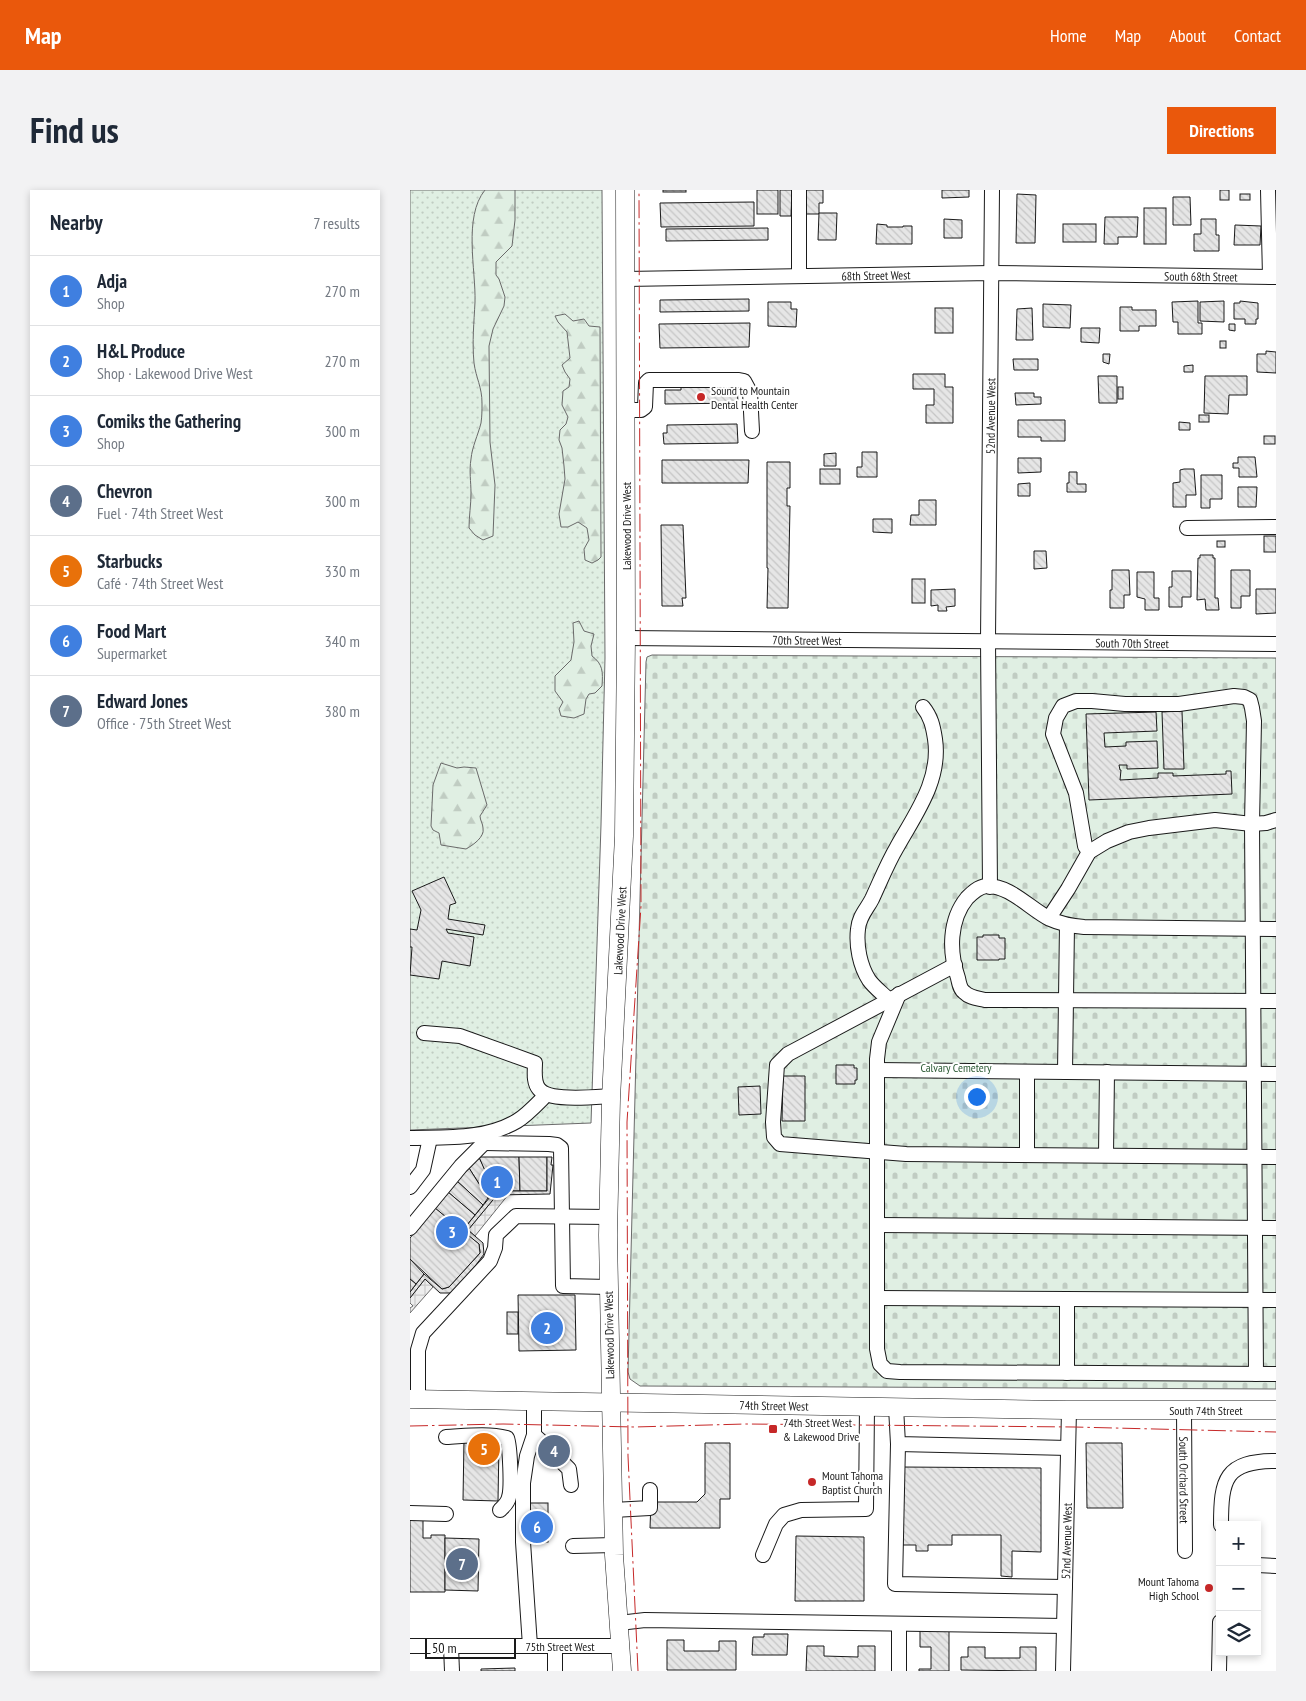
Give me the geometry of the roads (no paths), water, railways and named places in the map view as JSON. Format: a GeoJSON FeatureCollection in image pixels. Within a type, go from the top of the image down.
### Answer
{"type":"FeatureCollection","features":[{"type":"Feature","properties":{"kind":"main road","name":"Lakewood Drive West"},"geometry":{"type":"LineString","coordinates":[[622,1671],[614,1545],[608,1217],[611,1096],[624,836],[626,638],[625,190]]}},
{"type":"Feature","properties":{"kind":"main road","name":"74th Street West"},"geometry":{"type":"LineString","coordinates":[[414,1399],[1137,1410]]}},
{"type":"Feature","properties":{"kind":"main road","name":"South 74th Street"},"geometry":{"type":"LineString","coordinates":[[1137,1410],[1276,1410]]}},
{"type":"Feature","properties":{"kind":"street"},"geometry":{"type":"LineString","coordinates":[[799,276],[800,190]]}},
{"type":"Feature","properties":{"kind":"street","name":"52nd Avenue West"},"geometry":{"type":"LineString","coordinates":[[990,887],[988,640],[992,190]]}},
{"type":"Feature","properties":{"kind":"street"},"geometry":{"type":"LineString","coordinates":[[1268,190],[1273,277]]}},
{"type":"Feature","properties":{"kind":"street","name":"68th Street West"},"geometry":{"type":"LineString","coordinates":[[624,279],[992,272],[1127,274]]}},
{"type":"Feature","properties":{"kind":"street","name":"South 68th Street"},"geometry":{"type":"LineString","coordinates":[[1127,274],[1273,277]]}},
{"type":"Feature","properties":{"kind":"street"},"geometry":{"type":"LineString","coordinates":[[625,410],[641,410],[645,407],[646,383],[649,380],[739,380],[744,381],[750,392],[752,431]]}},
{"type":"Feature","properties":{"kind":"street"},"geometry":{"type":"LineString","coordinates":[[1187,528],[1276,527]]}},
{"type":"Feature","properties":{"kind":"street","name":"70th Street West"},"geometry":{"type":"LineString","coordinates":[[626,638],[988,640]]}},
{"type":"Feature","properties":{"kind":"street","name":"South 70th Street"},"geometry":{"type":"LineString","coordinates":[[988,640],[1276,644]]}},
{"type":"Feature","properties":{"kind":"street"},"geometry":{"type":"LineString","coordinates":[[1089,852],[1085,846],[1076,793],[1053,734],[1056,718],[1063,706],[1076,701],[1125,704],[1179,704],[1234,696],[1250,700],[1254,721],[1252,824],[1256,1374]]}},
{"type":"Feature","properties":{"kind":"street"},"geometry":{"type":"LineString","coordinates":[[894,996],[870,981],[862,966],[858,946],[858,928],[862,914],[870,903],[895,850],[920,807],[933,776],[936,745],[930,716],[923,707]]}},
{"type":"Feature","properties":{"kind":"street"},"geometry":{"type":"LineString","coordinates":[[1049,918],[1089,852],[1107,841],[1129,832],[1149,828],[1215,820],[1252,824],[1276,820]]}},
{"type":"Feature","properties":{"kind":"street"},"geometry":{"type":"LineString","coordinates":[[1276,929],[1084,928],[1067,925],[1049,918],[1011,894],[999,888],[990,887],[979,888],[964,902],[952,933],[955,964],[962,991],[970,997],[985,1000],[1276,1001]]}},
{"type":"Feature","properties":{"kind":"street"},"geometry":{"type":"LineString","coordinates":[[1065,1072],[1067,925]]}},
{"type":"Feature","properties":{"kind":"street"},"geometry":{"type":"LineString","coordinates":[[955,964],[788,1054],[777,1065],[773,1122],[774,1136],[780,1144],[906,1154],[1276,1157]]}},
{"type":"Feature","properties":{"kind":"street"},"geometry":{"type":"LineString","coordinates":[[894,996],[878,1042],[877,1070],[878,1356],[880,1364],[887,1371],[1276,1374]]}},
{"type":"Feature","properties":{"kind":"street"},"geometry":{"type":"LineString","coordinates":[[424,1033],[460,1036],[535,1063],[535,1080],[538,1089],[546,1096],[611,1096]]}},
{"type":"Feature","properties":{"kind":"street"},"geometry":{"type":"LineString","coordinates":[[877,1070],[1276,1074]]}},
{"type":"Feature","properties":{"kind":"street"},"geometry":{"type":"LineString","coordinates":[[1027,1072],[1027,1155]]}},
{"type":"Feature","properties":{"kind":"street"},"geometry":{"type":"LineString","coordinates":[[1106,1155],[1107,1072]]}},
{"type":"Feature","properties":{"kind":"street"},"geometry":{"type":"LineString","coordinates":[[410,1138],[460,1136],[496,1130],[518,1120],[546,1096]]}},
{"type":"Feature","properties":{"kind":"street"},"geometry":{"type":"LineString","coordinates":[[410,1228],[461,1166],[496,1130]]}},
{"type":"Feature","properties":{"kind":"street"},"geometry":{"type":"LineString","coordinates":[[410,1187],[423,1170],[430,1138]]}},
{"type":"Feature","properties":{"kind":"street"},"geometry":{"type":"LineString","coordinates":[[484,1143],[549,1144],[561,1148],[563,1286],[608,1287]]}},
{"type":"Feature","properties":{"kind":"street"},"geometry":{"type":"LineString","coordinates":[[414,1399],[414,1361],[423,1333],[490,1261],[495,1248],[496,1234],[516,1216],[608,1217]]}},
{"type":"Feature","properties":{"kind":"street"},"geometry":{"type":"LineString","coordinates":[[877,1225],[1276,1228]]}},
{"type":"Feature","properties":{"kind":"street"},"geometry":{"type":"LineString","coordinates":[[878,1298],[1276,1300]]}},
{"type":"Feature","properties":{"kind":"street"},"geometry":{"type":"LineString","coordinates":[[1067,1299],[1067,1373]]}},
{"type":"Feature","properties":{"kind":"street"},"geometry":{"type":"LineString","coordinates":[[530,1646],[524,1561],[523,1483],[527,1456],[534,1435],[534,1401]]}},
{"type":"Feature","properties":{"kind":"street"},"geometry":{"type":"LineString","coordinates":[[763,1555],[776,1524],[784,1515],[801,1510],[866,1509],[867,1407]]}},
{"type":"Feature","properties":{"kind":"street"},"geometry":{"type":"LineString","coordinates":[[896,1407],[898,1444],[895,1584],[1065,1587]]}},
{"type":"Feature","properties":{"kind":"street","name":"52nd Avenue West"},"geometry":{"type":"LineString","coordinates":[[1063,1671],[1069,1410]]}},
{"type":"Feature","properties":{"kind":"street","name":"South Orchard Street"},"geometry":{"type":"LineString","coordinates":[[1184,1410],[1185,1551]]}},
{"type":"Feature","properties":{"kind":"street"},"geometry":{"type":"LineString","coordinates":[[446,1437],[475,1435],[507,1438],[510,1452],[510,1497],[506,1505],[500,1510]]}},
{"type":"Feature","properties":{"kind":"street"},"geometry":{"type":"LineString","coordinates":[[534,1435],[546,1445]]}},
{"type":"Feature","properties":{"kind":"street"},"geometry":{"type":"LineString","coordinates":[[898,1444],[1068,1448]]}},
{"type":"Feature","properties":{"kind":"street"},"geometry":{"type":"LineString","coordinates":[[560,1460],[569,1469],[571,1485]]}},
{"type":"Feature","properties":{"kind":"street"},"geometry":{"type":"LineString","coordinates":[[1221,1521],[1221,1498],[1230,1474],[1242,1465],[1257,1461],[1276,1461]]}},
{"type":"Feature","properties":{"kind":"street"},"geometry":{"type":"LineString","coordinates":[[613,1510],[650,1508],[650,1490]]}},
{"type":"Feature","properties":{"kind":"street"},"geometry":{"type":"LineString","coordinates":[[410,1513],[446,1514]]}},
{"type":"Feature","properties":{"kind":"street"},"geometry":{"type":"LineString","coordinates":[[573,1546],[614,1545]]}},
{"type":"Feature","properties":{"kind":"street"},"geometry":{"type":"LineString","coordinates":[[1261,1565],[1276,1566]]}},
{"type":"Feature","properties":{"kind":"street"},"geometry":{"type":"LineString","coordinates":[[619,1623],[644,1620],[1064,1626]]}},
{"type":"Feature","properties":{"kind":"street"},"geometry":{"type":"LineString","coordinates":[[899,1625],[899,1671]]}},
{"type":"Feature","properties":{"kind":"street","name":"75th Street West"},"geometry":{"type":"LineString","coordinates":[[410,1646],[620,1646]]}},
{"type":"Feature","properties":{"kind":"street"},"geometry":{"type":"LineString","coordinates":[[555,1646],[555,1671]]}},
{"type":"Feature","properties":{"kind":"street"},"geometry":{"type":"LineString","coordinates":[[451,1647],[452,1671]]}},
{"type":"Feature","properties":{"kind":"street"},"geometry":{"type":"LineString","coordinates":[[1219,1656],[1219,1671]]}},
{"type":"Feature","properties":{"kind":"tunnel"},"geometry":{"type":"LineString","coordinates":[[545,1445],[560,1460]]}},
{"type":"Feature","properties":{"kind":"place","name":"Sound to Mountain Dental Health Center"},"geometry":{"type":"Point","coordinates":[701,397]}},
{"type":"Feature","properties":{"kind":"place","name":"Adja"},"geometry":{"type":"Point","coordinates":[497,1182]}},
{"type":"Feature","properties":{"kind":"place","name":"Comiks the Gathering"},"geometry":{"type":"Point","coordinates":[452,1232]}},
{"type":"Feature","properties":{"kind":"place","name":"H&L Produce"},"geometry":{"type":"Point","coordinates":[547,1328]}},
{"type":"Feature","properties":{"kind":"place","name":"74th Street West & Lakewood Drive"},"geometry":{"type":"Point","coordinates":[773,1429]}},
{"type":"Feature","properties":{"kind":"place","name":"Starbucks"},"geometry":{"type":"Point","coordinates":[484,1449]}},
{"type":"Feature","properties":{"kind":"place","name":"Chevron"},"geometry":{"type":"Point","coordinates":[554,1451]}},
{"type":"Feature","properties":{"kind":"place","name":"Mount Tahoma Baptist Church"},"geometry":{"type":"Point","coordinates":[812,1482]}},
{"type":"Feature","properties":{"kind":"place","name":"Food Mart"},"geometry":{"type":"Point","coordinates":[537,1527]}},
{"type":"Feature","properties":{"kind":"place","name":"Edward Jones"},"geometry":{"type":"Point","coordinates":[462,1564]}},
{"type":"Feature","properties":{"kind":"place","name":"Mount Tahoma High School"},"geometry":{"type":"Point","coordinates":[1209,1588]}},
{"type":"Feature","properties":{"kind":"park label","name":"Calvary Cemetery"},"geometry":{"type":"Point","coordinates":[956,1067]}}]}
